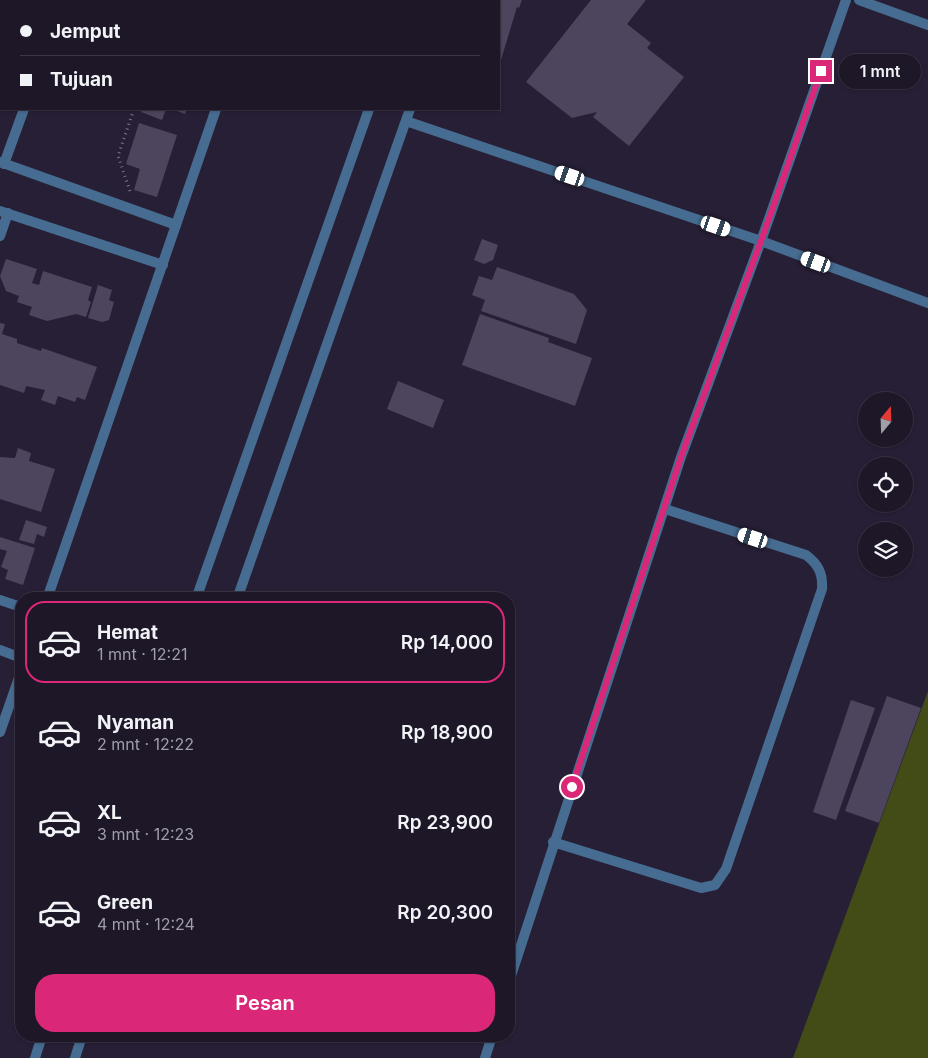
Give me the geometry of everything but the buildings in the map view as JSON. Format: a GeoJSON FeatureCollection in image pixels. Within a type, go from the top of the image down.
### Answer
{"type":"FeatureCollection","features":[{"type":"Feature","properties":{"kind":"lane"},"geometry":{"type":"LineString","coordinates":[[515,963],[553,842],[681,457],[761,241],[846,0]]}},
{"type":"Feature","properties":{"kind":"lane"},"geometry":{"type":"LineString","coordinates":[[859,0],[928,25]]}},
{"type":"Feature","properties":{"kind":"lane"},"geometry":{"type":"LineString","coordinates":[[24,110],[2,163],[176,225]]}},
{"type":"Feature","properties":{"kind":"lane"},"geometry":{"type":"LineString","coordinates":[[49,592],[216,110]]}},
{"type":"Feature","properties":{"kind":"lane"},"geometry":{"type":"LineString","coordinates":[[198,592],[368,110]]}},
{"type":"Feature","properties":{"kind":"lane"},"geometry":{"type":"LineString","coordinates":[[239,592],[410,110]]}},
{"type":"Feature","properties":{"kind":"lane"},"geometry":{"type":"LineString","coordinates":[[406,121],[761,241],[928,303]]}},
{"type":"Feature","properties":{"kind":"lane"},"geometry":{"type":"LineString","coordinates":[[0,236],[4,212],[162,265]]}},
{"type":"Feature","properties":{"kind":"lane"},"geometry":{"type":"LineString","coordinates":[[553,842],[701,888],[715,885],[726,869],[819,598],[823,580],[815,562],[806,555],[665,509]]}},
{"type":"Feature","properties":{"kind":"lane"},"geometry":{"type":"LineString","coordinates":[[0,600],[15,605]]}},
{"type":"Feature","properties":{"kind":"lane"},"geometry":{"type":"LineString","coordinates":[[0,650],[15,656]]}},
{"type":"Feature","properties":{"kind":"lane"},"geometry":{"type":"LineString","coordinates":[[0,732],[15,689]]}},
{"type":"Feature","properties":{"kind":"lane"},"geometry":{"type":"LineString","coordinates":[[35,1058],[40,1042]]}},
{"type":"Feature","properties":{"kind":"lane"},"geometry":{"type":"LineString","coordinates":[[75,1058],[80,1042]]}},
{"type":"Feature","properties":{"kind":"lane"},"geometry":{"type":"LineString","coordinates":[[485,1058],[490,1042]]}},
{"type":"Feature","properties":{"kind":"path"},"geometry":{"type":"LineString","coordinates":[[131,195],[118,156],[134,110]]}},
{"type":"Feature","properties":{"kind":"green space"},"geometry":{"type":"Polygon","coordinates":[[[928,691],[928,1058],[793,1058],[928,691]]]}},
{"type":"Feature","properties":{"kind":"route"},"geometry":{"type":"LineString","coordinates":[[572,787],[681,457],[761,241],[821,71]]}}]}
